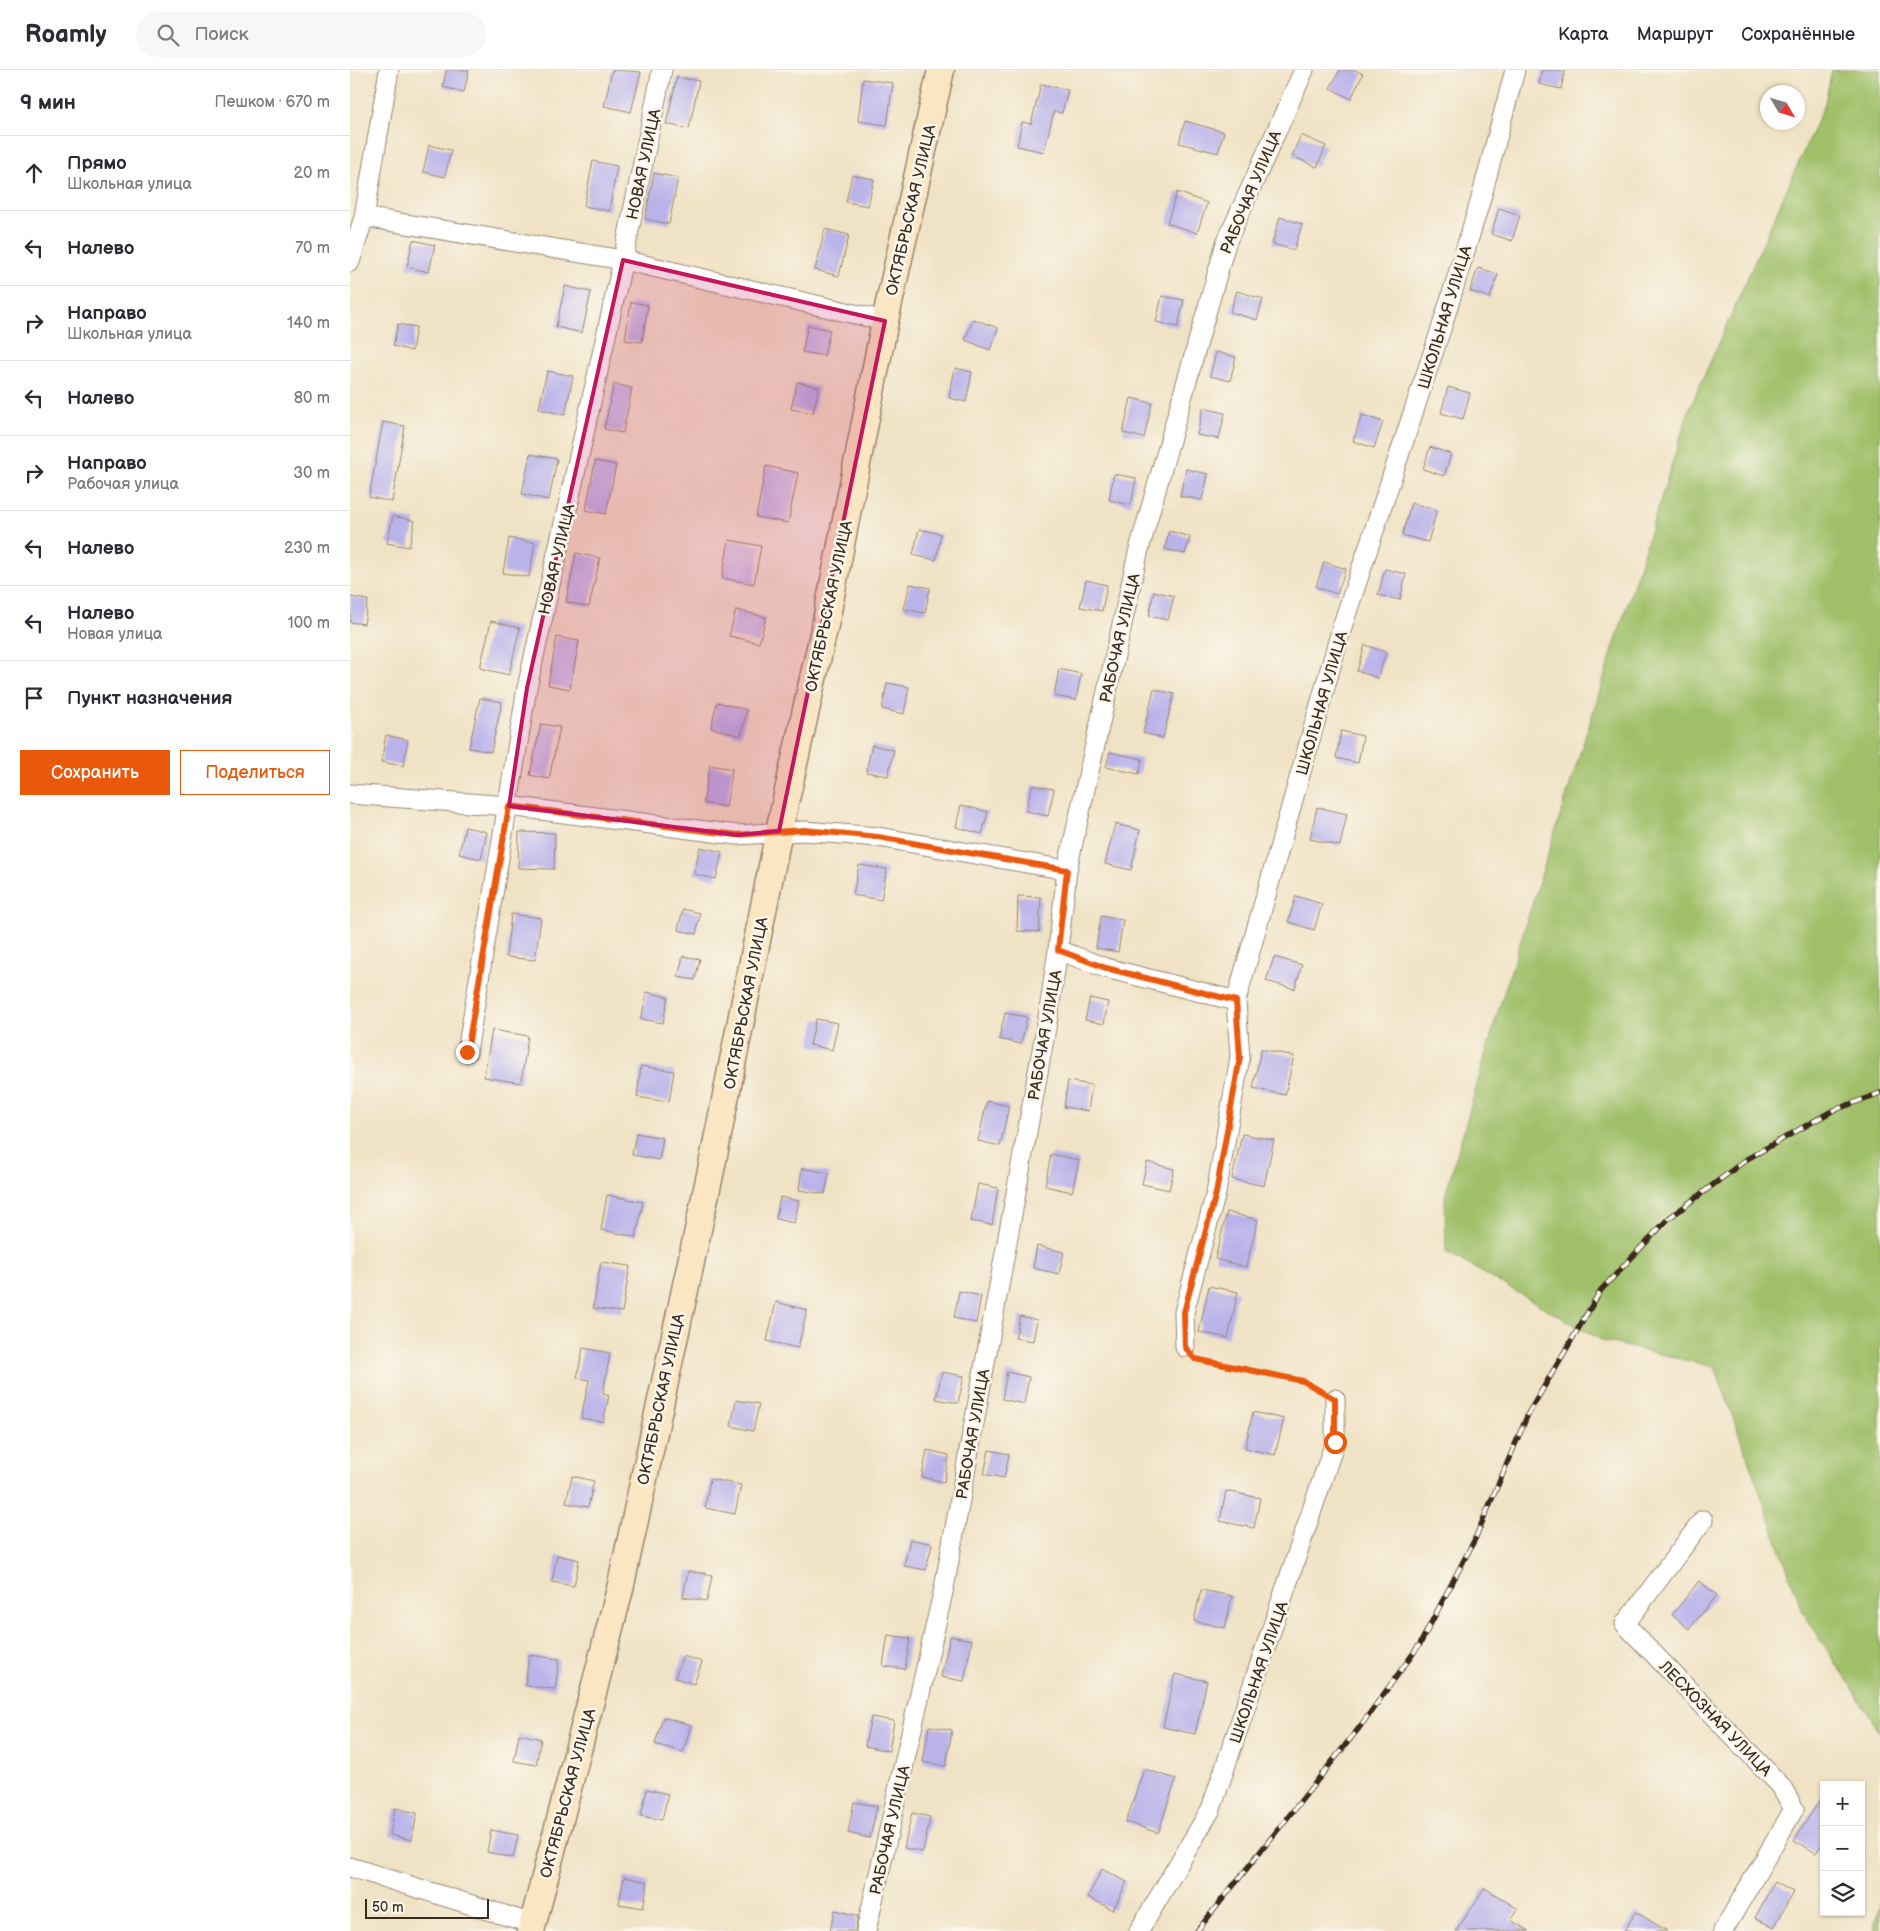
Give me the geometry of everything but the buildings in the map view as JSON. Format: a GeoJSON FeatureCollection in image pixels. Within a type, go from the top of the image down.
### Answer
{"type":"FeatureCollection","features":[{"type":"Feature","properties":{"kind":"street"},"geometry":{"type":"LineString","coordinates":[[350,262],[364,217],[389,70]]}},
{"type":"Feature","properties":{"kind":"street","name":"НОВАЯ УЛИЦА"},"geometry":{"type":"LineString","coordinates":[[467,1052],[527,688],[623,260],[662,70]]}},
{"type":"Feature","properties":{"kind":"street","name":"ОКТЯБРЬСКАЯ УЛИЦА"},"geometry":{"type":"LineString","coordinates":[[532,1928],[620,1589],[711,1170],[779,831],[827,616],[885,321],[941,70]]}},
{"type":"Feature","properties":{"kind":"street","name":"РАБОЧАЯ УЛИЦА"},"geometry":{"type":"LineString","coordinates":[[866,1931],[944,1588],[1048,1017],[1067,870],[1138,553],[1226,243],[1304,70]]}},
{"type":"Feature","properties":{"kind":"street","name":"ШКОЛЬНАЯ УЛИЦА"},"geometry":{"type":"LineString","coordinates":[[1185,1347],[1184,1312],[1216,1193],[1240,1057],[1236,1001],[1342,628],[1442,326],[1515,70]]}},
{"type":"Feature","properties":{"kind":"street"},"geometry":{"type":"LineString","coordinates":[[364,217],[623,260],[885,321]]}},
{"type":"Feature","properties":{"kind":"street"},"geometry":{"type":"LineString","coordinates":[[350,794],[509,806],[737,835],[804,830],[878,837],[1067,870]]}},
{"type":"Feature","properties":{"kind":"street"},"geometry":{"type":"LineString","coordinates":[[1058,950],[1106,968],[1236,1001]]}},
{"type":"Feature","properties":{"kind":"street","name":"ШКОЛЬНАЯ УЛИЦА"},"geometry":{"type":"LineString","coordinates":[[1140,1931],[1211,1809],[1335,1442],[1335,1399]]}},
{"type":"Feature","properties":{"kind":"street","name":"ЛЕСХОЗНАЯ УЛИЦА"},"geometry":{"type":"LineString","coordinates":[[1703,1520],[1625,1624],[1781,1786],[1794,1809],[1723,1931]]}},
{"type":"Feature","properties":{"kind":"street"},"geometry":{"type":"LineString","coordinates":[[350,1867],[532,1928]]}},
{"type":"Feature","properties":{"kind":"path"},"geometry":{"type":"LineString","coordinates":[[1185,1347],[1195,1359],[1303,1381],[1335,1399]]}},
{"type":"Feature","properties":{"kind":"highlighted area"},"geometry":{"type":"Polygon","coordinates":[[[623,260],[885,321],[779,831],[737,835],[509,806],[527,688],[623,260]]]}},
{"type":"Feature","properties":{"kind":"green space"},"geometry":{"type":"Polygon","coordinates":[[[1832,70],[1880,70],[1880,1732],[1803,1612],[1715,1367],[1603,1341],[1446,1252],[1445,1196],[1497,1015],[1689,410],[1825,103],[1832,70]]]}},
{"type":"Feature","properties":{"kind":"green space"},"geometry":{"type":"Polygon","coordinates":[[[1880,1900],[1880,1931],[1873,1931],[1880,1900]]]}},
{"type":"Feature","properties":{"kind":"railway"},"geometry":{"type":"LineString","coordinates":[[1197,1931],[1359,1728],[1420,1644],[1475,1539],[1528,1414],[1601,1290],[1668,1219],[1747,1159],[1832,1111],[1880,1093]]}},
{"type":"Feature","properties":{"kind":"route"},"geometry":{"type":"LineString","coordinates":[[467,1052],[509,806],[737,835],[804,830],[878,837],[1067,870],[1058,950],[1106,968],[1236,1001],[1240,1057],[1216,1193],[1184,1312],[1185,1347],[1195,1359],[1303,1381],[1335,1399],[1335,1442]]}}]}
